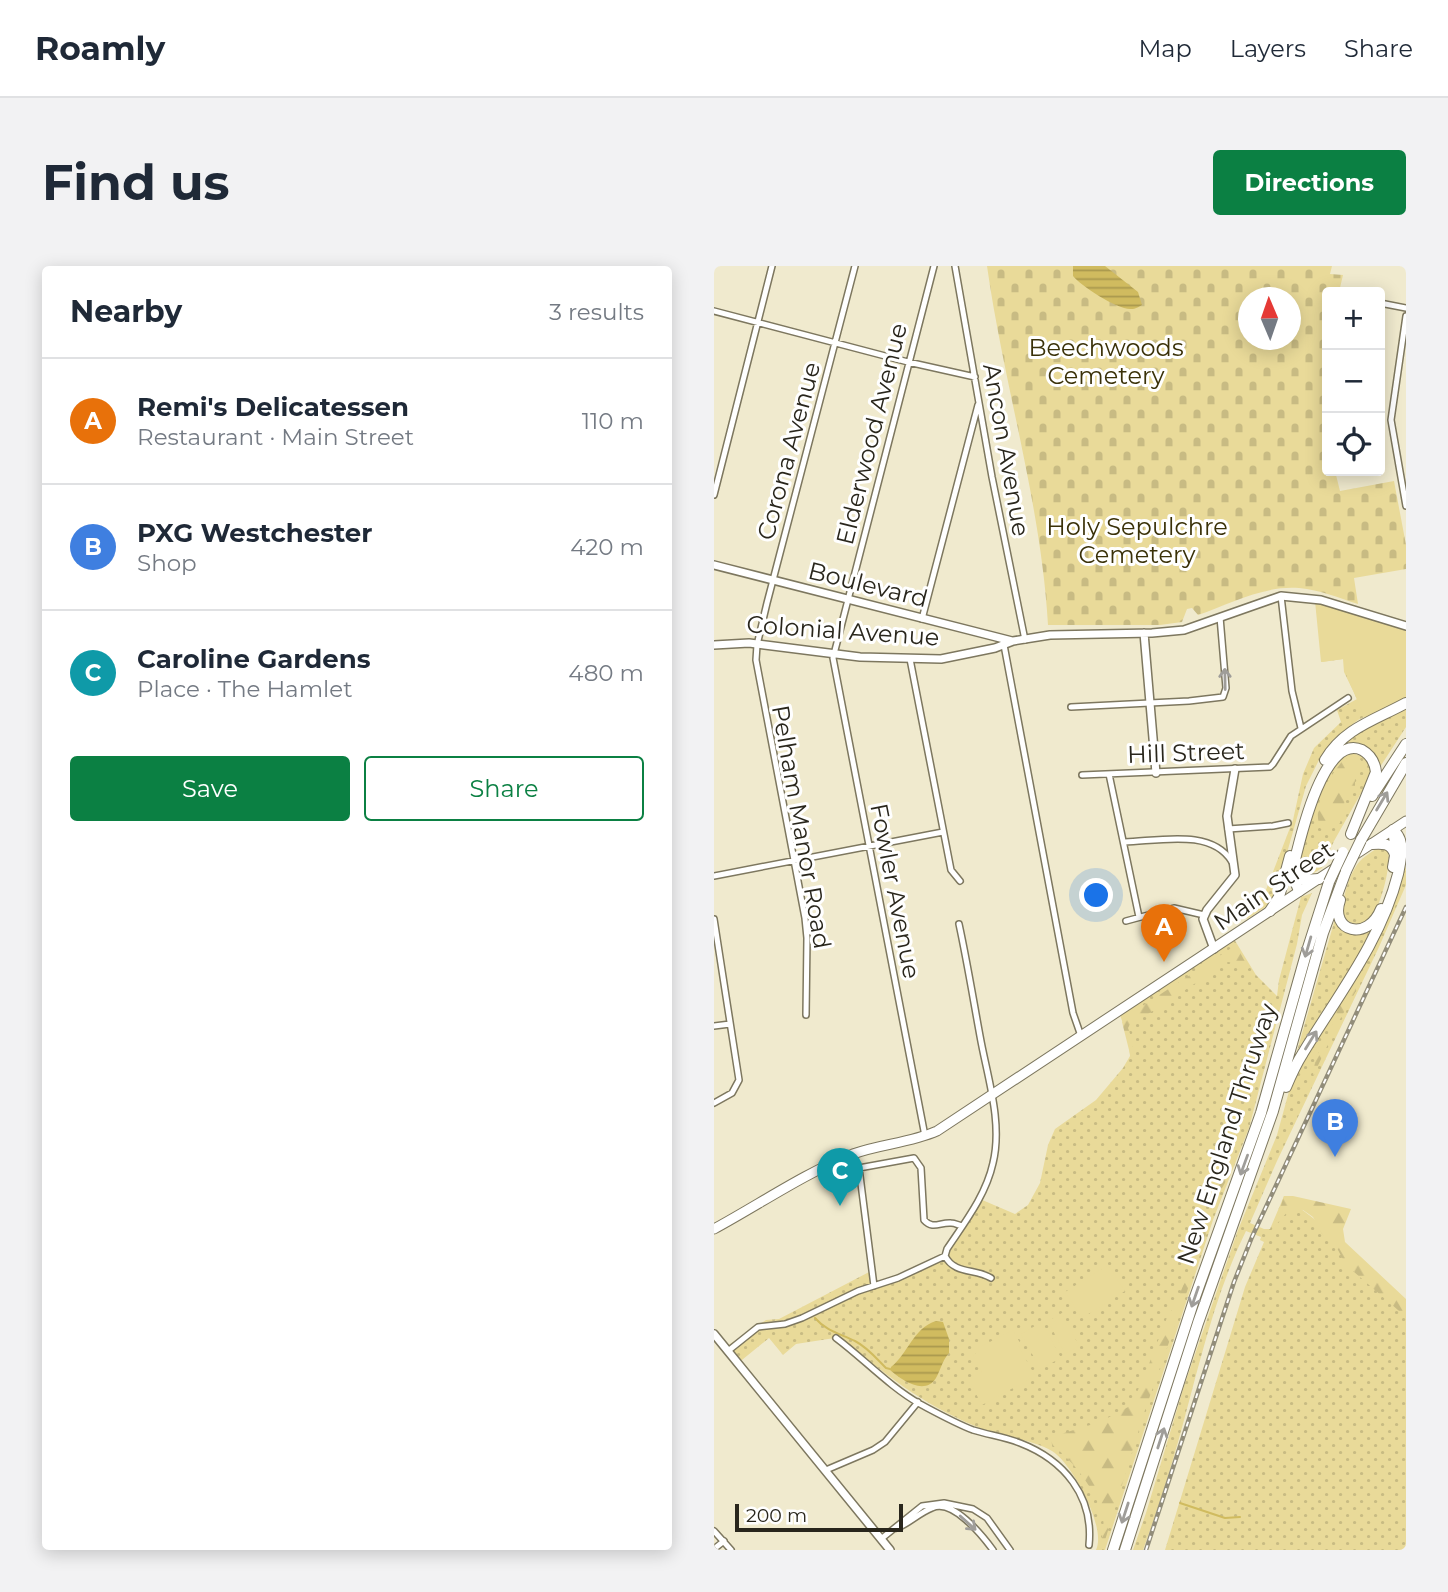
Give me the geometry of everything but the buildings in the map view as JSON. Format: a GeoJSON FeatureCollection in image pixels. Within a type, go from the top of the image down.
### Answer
{"type":"FeatureCollection","features":[{"type":"Feature","properties":{"kind":"highway"},"geometry":{"type":"LineString","coordinates":[[1297,893],[1291,865],[1308,795],[1328,755],[1340,740],[1359,725],[1406,703]]}},
{"type":"Feature","properties":{"kind":"highway","name":"New England Thruway"},"geometry":{"type":"LineString","coordinates":[[1236,1203],[1254,1169],[1279,1091],[1323,933],[1356,837],[1406,744]]}},
{"type":"Feature","properties":{"kind":"highway"},"geometry":{"type":"LineString","coordinates":[[1270,911],[1279,897],[1323,776],[1336,755],[1352,748],[1369,755],[1376,772],[1356,837]]}},
{"type":"Feature","properties":{"kind":"highway","name":"New England Thruway"},"geometry":{"type":"LineString","coordinates":[[1114,1550],[1185,1326],[1236,1203],[1324,881],[1406,763]]}},
{"type":"Feature","properties":{"kind":"highway"},"geometry":{"type":"LineString","coordinates":[[1345,873],[1337,910],[1339,917],[1346,926],[1364,929],[1372,924],[1380,912],[1395,859],[1392,830]]}},
{"type":"Feature","properties":{"kind":"highway"},"geometry":{"type":"LineString","coordinates":[[1392,830],[1401,838],[1403,849],[1395,885]]}},
{"type":"Feature","properties":{"kind":"highway"},"geometry":{"type":"LineString","coordinates":[[1372,844],[1389,845],[1393,849],[1395,859]]}},
{"type":"Feature","properties":{"kind":"highway"},"geometry":{"type":"LineString","coordinates":[[1254,1169],[1297,1063],[1376,935],[1406,848]]}},
{"type":"Feature","properties":{"kind":"highway"},"geometry":{"type":"LineString","coordinates":[[1291,865],[1300,878],[1307,881],[1324,881]]}},
{"type":"Feature","properties":{"kind":"highway","name":"New England Thruway"},"geometry":{"type":"LineString","coordinates":[[1125,1550],[1224,1235]]}},
{"type":"Feature","properties":{"kind":"main road","name":"Main Street"},"geometry":{"type":"LineString","coordinates":[[714,1229],[854,1154],[925,1136],[966,1114],[1297,893],[1324,881],[1406,821]]}},
{"type":"Feature","properties":{"kind":"street"},"geometry":{"type":"LineString","coordinates":[[714,495],[772,266]]}},
{"type":"Feature","properties":{"kind":"street","name":"Corona Avenue"},"geometry":{"type":"LineString","coordinates":[[757,645],[855,266]]}},
{"type":"Feature","properties":{"kind":"street","name":"Elderwood Avenue"},"geometry":{"type":"LineString","coordinates":[[835,652],[934,266]]}},
{"type":"Feature","properties":{"kind":"street","name":"Ancon Avenue"},"geometry":{"type":"LineString","coordinates":[[955,266],[978,402],[1025,640]]}},
{"type":"Feature","properties":{"kind":"street"},"geometry":{"type":"LineString","coordinates":[[1385,304],[1406,308]]}},
{"type":"Feature","properties":{"kind":"street"},"geometry":{"type":"LineString","coordinates":[[714,311],[975,377]]}},
{"type":"Feature","properties":{"kind":"street"},"geometry":{"type":"LineString","coordinates":[[1406,316],[1391,420],[1406,506]]}},
{"type":"Feature","properties":{"kind":"street"},"geometry":{"type":"LineString","coordinates":[[922,618],[978,402]]}},
{"type":"Feature","properties":{"kind":"street","name":"Boulevard"},"geometry":{"type":"LineString","coordinates":[[714,565],[1013,641]]}},
{"type":"Feature","properties":{"kind":"street"},"geometry":{"type":"LineString","coordinates":[[1301,728],[1292,691],[1281,596],[1321,600],[1406,626]]}},
{"type":"Feature","properties":{"kind":"street","name":"Colonial Avenue"},"geometry":{"type":"LineString","coordinates":[[714,645],[757,645],[860,657],[954,657],[1013,641],[1051,635],[1184,630],[1281,596]]}},
{"type":"Feature","properties":{"kind":"street"},"geometry":{"type":"LineString","coordinates":[[1071,707],[1149,704],[1223,696],[1226,688],[1220,617]]}},
{"type":"Feature","properties":{"kind":"street"},"geometry":{"type":"LineString","coordinates":[[1144,632],[1156,772]]}},
{"type":"Feature","properties":{"kind":"street","name":"Pelham Manor Road"},"geometry":{"type":"LineString","coordinates":[[757,645],[755,660],[807,937],[806,1015]]}},
{"type":"Feature","properties":{"kind":"street"},"geometry":{"type":"LineString","coordinates":[[1004,645],[1073,1013],[1079,1035],[1082,1036]]}},
{"type":"Feature","properties":{"kind":"street","name":"Fowler Avenue"},"geometry":{"type":"LineString","coordinates":[[835,652],[833,658],[838,690],[925,1136]]}},
{"type":"Feature","properties":{"kind":"street"},"geometry":{"type":"LineString","coordinates":[[910,659],[950,870],[960,881]]}},
{"type":"Feature","properties":{"kind":"street","name":"Hill Street"},"geometry":{"type":"LineString","coordinates":[[1082,775],[1262,768],[1273,764],[1285,743],[1301,728],[1348,698]]}},
{"type":"Feature","properties":{"kind":"street"},"geometry":{"type":"LineString","coordinates":[[1214,949],[1204,923],[1204,915],[1235,875],[1228,829],[1235,769]]}},
{"type":"Feature","properties":{"kind":"street"},"geometry":{"type":"LineString","coordinates":[[1109,774],[1139,917]]}},
{"type":"Feature","properties":{"kind":"street"},"geometry":{"type":"LineString","coordinates":[[1228,829],[1273,827],[1288,823]]}},
{"type":"Feature","properties":{"kind":"street"},"geometry":{"type":"LineString","coordinates":[[714,876],[943,832]]}},
{"type":"Feature","properties":{"kind":"street"},"geometry":{"type":"LineString","coordinates":[[1125,842],[1191,840],[1215,845],[1230,839]]}},
{"type":"Feature","properties":{"kind":"street"},"geometry":{"type":"LineString","coordinates":[[1215,845],[1228,855],[1235,867]]}},
{"type":"Feature","properties":{"kind":"street"},"geometry":{"type":"LineString","coordinates":[[1126,921],[1174,908],[1204,915]]}},
{"type":"Feature","properties":{"kind":"street"},"geometry":{"type":"LineString","coordinates":[[714,919],[738,1085],[732,1093],[714,1103]]}},
{"type":"Feature","properties":{"kind":"street"},"geometry":{"type":"LineString","coordinates":[[728,1351],[758,1327],[785,1324],[802,1318],[858,1291],[903,1276],[945,1256],[981,1195],[994,1162],[996,1132],[992,1096],[959,924]]}},
{"type":"Feature","properties":{"kind":"street"},"geometry":{"type":"LineString","coordinates":[[714,1026],[730,1024]]}},
{"type":"Feature","properties":{"kind":"street"},"geometry":{"type":"LineString","coordinates":[[874,1286],[859,1168],[914,1158],[920,1168],[924,1220],[928,1225],[949,1223],[962,1226]]}},
{"type":"Feature","properties":{"kind":"street"},"geometry":{"type":"LineString","coordinates":[[945,1256],[954,1268],[983,1273],[991,1278]]}},
{"type":"Feature","properties":{"kind":"street"},"geometry":{"type":"LineString","coordinates":[[714,1334],[890,1550]]}},
{"type":"Feature","properties":{"kind":"street"},"geometry":{"type":"LineString","coordinates":[[836,1338],[918,1402],[975,1431],[1022,1444],[1060,1465],[1084,1499],[1090,1532],[1089,1545]]}},
{"type":"Feature","properties":{"kind":"street"},"geometry":{"type":"LineString","coordinates":[[826,1470],[885,1442],[918,1402]]}},
{"type":"Feature","properties":{"kind":"street"},"geometry":{"type":"LineString","coordinates":[[881,1539],[922,1506],[933,1503],[954,1504],[973,1509],[987,1518],[1010,1550]]}},
{"type":"Feature","properties":{"kind":"street"},"geometry":{"type":"LineString","coordinates":[[894,1529],[904,1526],[933,1506],[948,1507],[969,1522],[993,1550]]}},
{"type":"Feature","properties":{"kind":"street"},"geometry":{"type":"LineString","coordinates":[[714,1531],[731,1550]]}},
{"type":"Feature","properties":{"kind":"street"},"geometry":{"type":"LineString","coordinates":[[714,1549],[724,1541]]}},
{"type":"Feature","properties":{"kind":"green space"},"geometry":{"type":"Polygon","coordinates":[[[987,266],[1332,266],[1330,274],[1343,275],[1340,287],[1322,287],[1322,476],[1336,476],[1340,491],[1394,481],[1406,545],[1406,569],[1354,578],[1358,604],[1314,590],[1286,588],[1247,596],[1198,615],[1192,608],[1187,609],[1182,622],[1160,625],[1048,625],[1030,489],[987,266]]]}},
{"type":"Feature","properties":{"kind":"green space"},"geometry":{"type":"Polygon","coordinates":[[[1315,601],[1406,627],[1406,698],[1365,718],[1345,672],[1344,659],[1321,662],[1315,601]]]}},
{"type":"Feature","properties":{"kind":"green space"},"geometry":{"type":"Polygon","coordinates":[[[1316,604],[1398,701],[1358,720],[1335,738],[1319,760],[1306,786],[1273,902],[1247,919],[1244,914],[1264,895],[1293,820],[1303,774],[1314,748],[1341,722],[1337,710],[1357,699],[1344,672],[1343,659],[1322,662],[1316,604]]]}},
{"type":"Feature","properties":{"kind":"green space"},"geometry":{"type":"Polygon","coordinates":[[[1406,706],[1406,727],[1380,767],[1372,751],[1363,746],[1346,746],[1336,750],[1343,741],[1406,706]]]}},
{"type":"Feature","properties":{"kind":"green space"},"geometry":{"type":"Polygon","coordinates":[[[1351,753],[1368,761],[1369,779],[1322,868],[1307,877],[1298,872],[1298,865],[1318,793],[1338,757],[1351,753]]]}},
{"type":"Feature","properties":{"kind":"green space"},"geometry":{"type":"Polygon","coordinates":[[[1359,758],[1363,763],[1355,778],[1355,786],[1345,800],[1340,823],[1331,829],[1321,829],[1318,811],[1323,792],[1344,759],[1359,758]]]}},
{"type":"Feature","properties":{"kind":"green space"},"geometry":{"type":"Polygon","coordinates":[[[1379,847],[1388,851],[1389,858],[1379,901],[1370,919],[1362,924],[1353,923],[1344,918],[1346,888],[1357,865],[1379,847]]]}},
{"type":"Feature","properties":{"kind":"green space"},"geometry":{"type":"Polygon","coordinates":[[[1406,866],[1406,885],[1379,947],[1250,1223],[1270,1229],[1284,1196],[1313,1218],[1406,1310],[1406,1550],[1165,1550],[1245,1287],[1264,1242],[1260,1240],[1261,1237],[1246,1231],[1215,1308],[1174,1456],[1148,1536],[1143,1550],[1133,1550],[1184,1386],[1238,1230],[1277,1135],[1291,1084],[1301,1062],[1385,927],[1406,866]]]}},
{"type":"Feature","properties":{"kind":"green space"},"geometry":{"type":"Polygon","coordinates":[[[1312,893],[1302,915],[1297,944],[1249,1128],[1213,1220],[1105,1550],[1096,1550],[1097,1527],[1078,1482],[1069,1468],[1052,1451],[1034,1443],[984,1430],[956,1418],[888,1375],[841,1337],[796,1344],[783,1355],[769,1338],[737,1364],[724,1348],[766,1320],[779,1319],[871,1271],[874,1287],[946,1256],[980,1199],[1015,1214],[1028,1205],[1040,1183],[1048,1145],[1055,1129],[1096,1100],[1130,1056],[1128,1038],[1119,1012],[1234,939],[1256,975],[1277,996],[1301,897],[1312,893]]]}},
{"type":"Feature","properties":{"kind":"green space"},"geometry":{"type":"Polygon","coordinates":[[[1335,919],[1339,925],[1376,929],[1297,1051],[1335,919]]]}},
{"type":"Feature","properties":{"kind":"green space"},"geometry":{"type":"Polygon","coordinates":[[[1233,947],[1237,947],[1249,969],[1244,965],[1228,962],[1148,1014],[1131,1022],[1128,1028],[1132,1039],[1131,1058],[1122,1022],[1127,1016],[1233,947]]]}},
{"type":"Feature","properties":{"kind":"green space"},"geometry":{"type":"Polygon","coordinates":[[[1355,985],[1356,991],[1313,1076],[1318,1054],[1338,1008],[1355,985]]]}},
{"type":"Feature","properties":{"kind":"green space"},"geometry":{"type":"Polygon","coordinates":[[[1224,1129],[1234,1131],[1239,1138],[1226,1181],[1217,1197],[1215,1196],[1222,1162],[1224,1129]]]}},
{"type":"Feature","properties":{"kind":"green space"},"geometry":{"type":"Polygon","coordinates":[[[1284,1196],[1351,1209],[1343,1229],[1345,1242],[1406,1299],[1406,1317],[1346,1265],[1338,1250],[1322,1234],[1313,1217],[1303,1210],[1290,1209],[1274,1227],[1284,1196]]]}},
{"type":"Feature","properties":{"kind":"green space"},"geometry":{"type":"Polygon","coordinates":[[[1205,1228],[1207,1230],[1202,1249],[1145,1410],[1102,1550],[1099,1550],[1104,1525],[1096,1498],[1083,1477],[1052,1445],[1051,1437],[1100,1422],[1130,1406],[1168,1315],[1176,1304],[1205,1228]]]}},
{"type":"Feature","properties":{"kind":"green space"},"geometry":{"type":"Polygon","coordinates":[[[1108,1265],[1125,1291],[1082,1318],[1065,1292],[1108,1265]]]}},
{"type":"Feature","properties":{"kind":"green space"},"geometry":{"type":"Polygon","coordinates":[[[1062,1313],[1079,1346],[1065,1354],[1048,1321],[1062,1313]]]}},
{"type":"Feature","properties":{"kind":"green space"},"geometry":{"type":"Polygon","coordinates":[[[1042,1322],[1061,1358],[1038,1370],[1021,1334],[1042,1322]]]}},
{"type":"Feature","properties":{"kind":"green space"},"geometry":{"type":"Polygon","coordinates":[[[1013,1330],[1035,1376],[982,1405],[968,1379],[982,1372],[973,1355],[979,1351],[978,1348],[1013,1330]]]}},
{"type":"Feature","properties":{"kind":"shaded area"},"geometry":{"type":"Polygon","coordinates":[[[1073,266],[1105,266],[1138,292],[1142,305],[1134,309],[1125,308],[1100,297],[1073,276],[1073,266]]]}},
{"type":"Feature","properties":{"kind":"shaded area"},"geometry":{"type":"Polygon","coordinates":[[[943,1322],[949,1339],[949,1353],[931,1383],[920,1386],[906,1382],[890,1370],[891,1367],[916,1335],[928,1324],[943,1322]]]}},
{"type":"Feature","properties":{"kind":"waterway"},"geometry":{"type":"LineString","coordinates":[[815,1318],[829,1329],[859,1344],[890,1369]]}},
{"type":"Feature","properties":{"kind":"waterway"},"geometry":{"type":"LineString","coordinates":[[1180,1503],[1225,1518],[1240,1517]]}},
{"type":"Feature","properties":{"kind":"railway"},"geometry":{"type":"LineString","coordinates":[[1146,1550],[1234,1282],[1252,1237],[1406,907]]}},
{"type":"Feature","properties":{"kind":"place","name":"Remi's Delicatessen"},"geometry":{"type":"Point","coordinates":[1164,962]}},
{"type":"Feature","properties":{"kind":"place","name":"PXG Westchester"},"geometry":{"type":"Point","coordinates":[1335,1157]}},
{"type":"Feature","properties":{"kind":"place","name":"Caroline Gardens"},"geometry":{"type":"Point","coordinates":[840,1206]}},
{"type":"Feature","properties":{"kind":"park label","name":"Beechwoods Cemetery"},"geometry":{"type":"Point","coordinates":[1106,362]}},
{"type":"Feature","properties":{"kind":"park label","name":"Holy Sepulchre Cemetery"},"geometry":{"type":"Point","coordinates":[1137,541]}}]}
